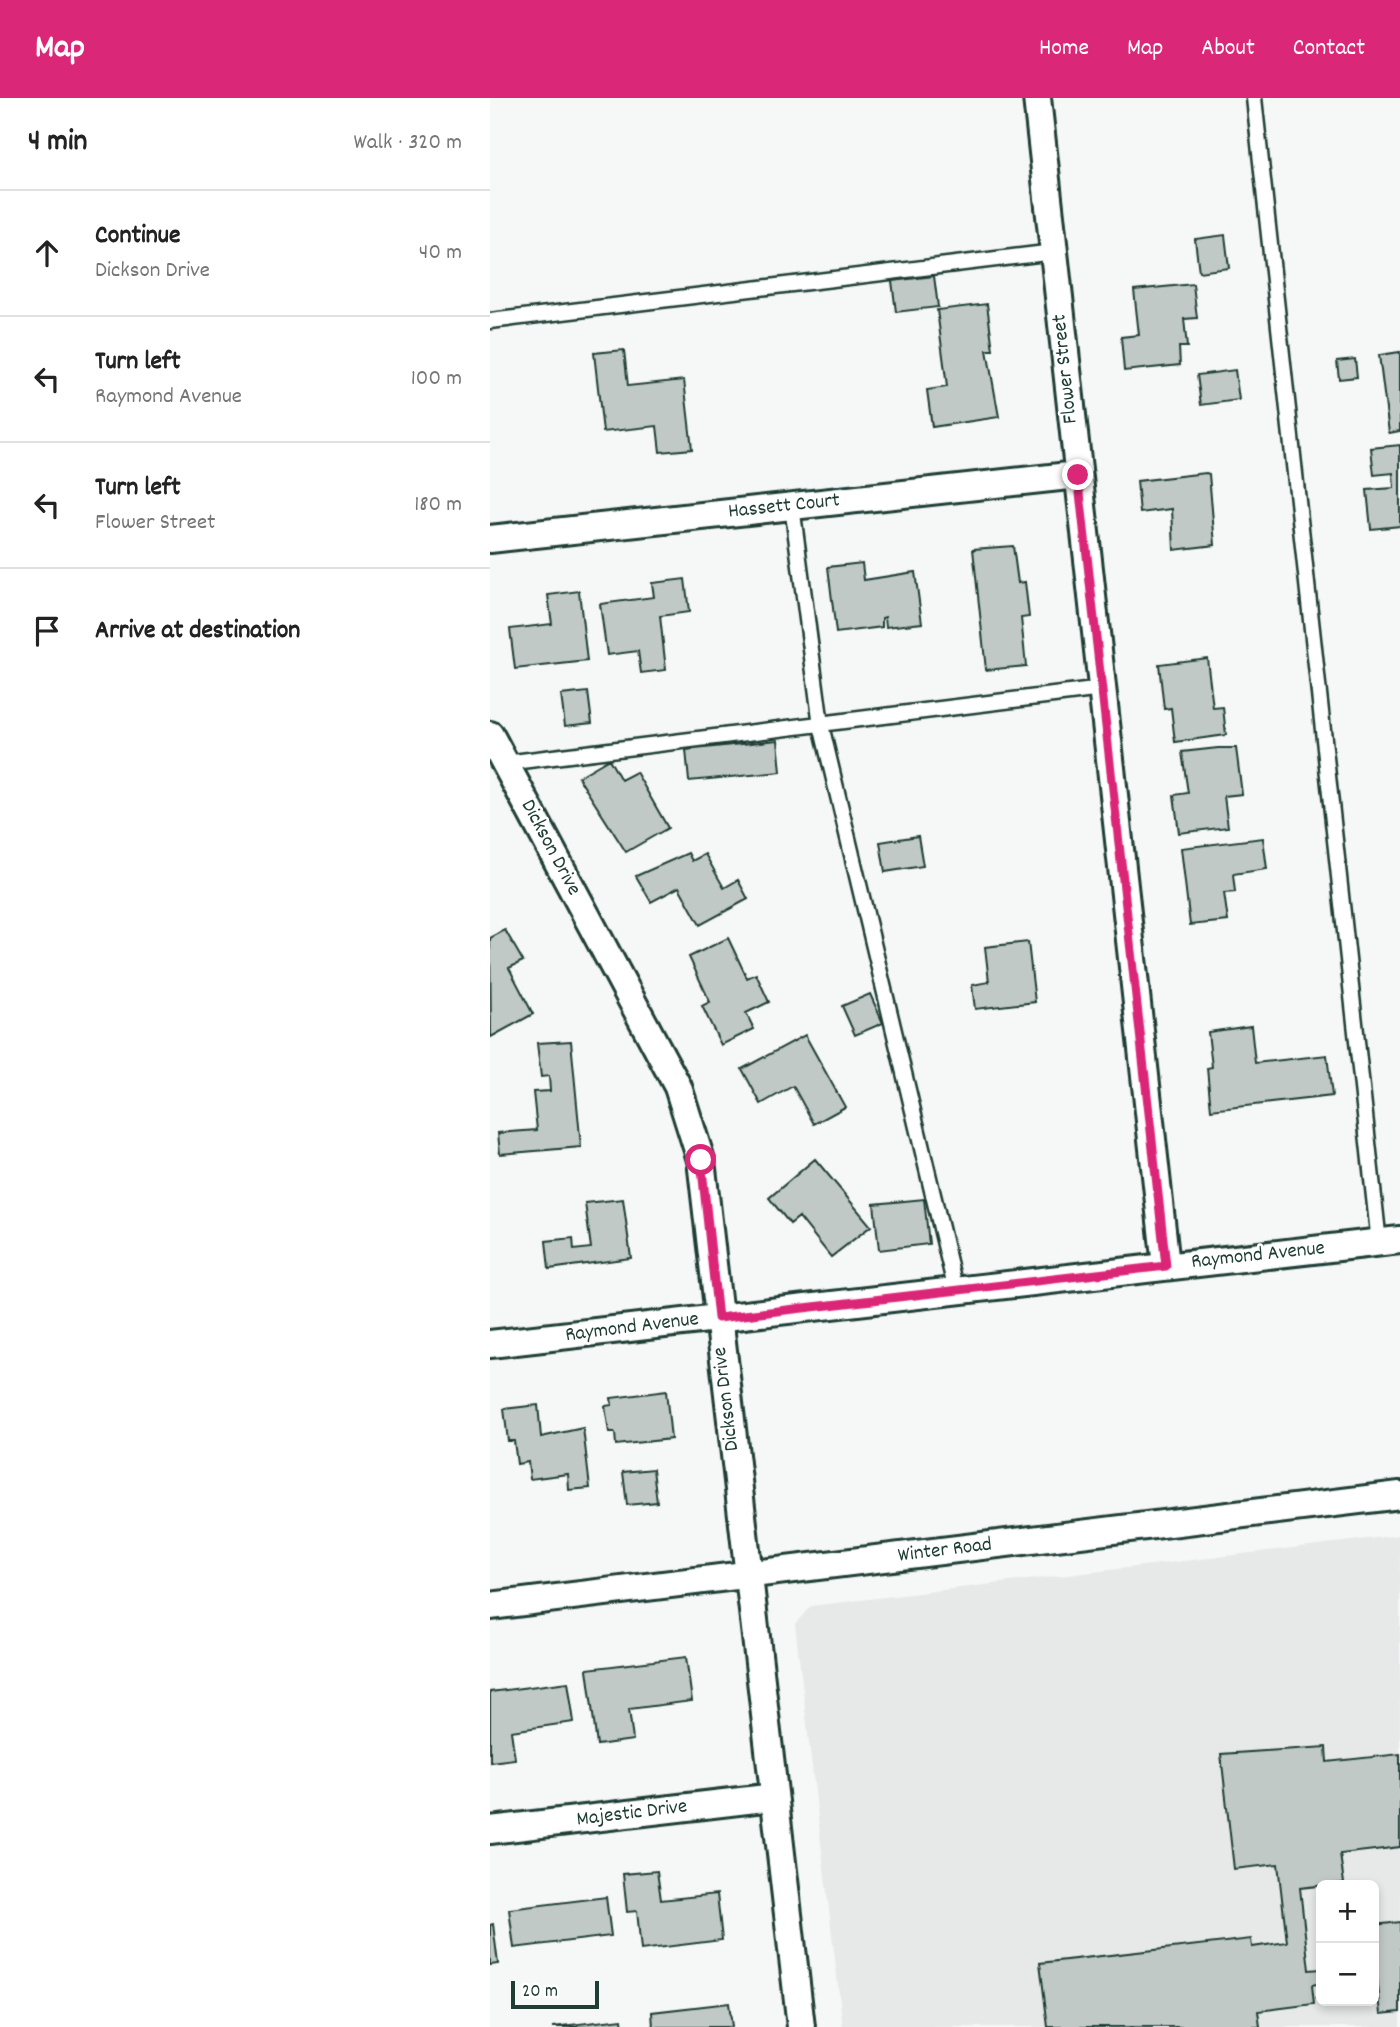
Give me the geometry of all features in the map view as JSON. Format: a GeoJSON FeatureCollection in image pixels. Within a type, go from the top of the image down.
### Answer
{"type":"FeatureCollection","features":[{"type":"Feature","properties":{"kind":"street","name":"Flower Street"},"geometry":{"type":"LineString","coordinates":[[1037,98],[1166,1266]]}},
{"type":"Feature","properties":{"kind":"street","name":"Hassett Court"},"geometry":{"type":"LineString","coordinates":[[490,539],[1078,475]]}},
{"type":"Feature","properties":{"kind":"street","name":"Dickson Drive"},"geometry":{"type":"LineString","coordinates":[[490,735],[678,1087],[701,1160],[801,2027]]}},
{"type":"Feature","properties":{"kind":"street","name":"Raymond Avenue"},"geometry":{"type":"LineString","coordinates":[[490,1344],[1390,1241]]}},
{"type":"Feature","properties":{"kind":"street","name":"Winter Road"},"geometry":{"type":"LineString","coordinates":[[490,1606],[1400,1495]]}},
{"type":"Feature","properties":{"kind":"street","name":"Majestic Drive"},"geometry":{"type":"LineString","coordinates":[[490,1830],[774,1797]]}},
{"type":"Feature","properties":{"kind":"lane"},"geometry":{"type":"LineString","coordinates":[[1254,98],[1390,1241]]}},
{"type":"Feature","properties":{"kind":"lane"},"geometry":{"type":"LineString","coordinates":[[490,321],[1054,252]]}},
{"type":"Feature","properties":{"kind":"lane"},"geometry":{"type":"LineString","coordinates":[[792,506],[821,725],[956,1291]]}},
{"type":"Feature","properties":{"kind":"lane"},"geometry":{"type":"LineString","coordinates":[[505,763],[1102,689]]}},
{"type":"Feature","properties":{"kind":"shaded area"},"geometry":{"type":"Polygon","coordinates":[[[1400,1535],[1400,2027],[843,2027],[795,1624],[811,1606],[1400,1535]]]}},
{"type":"Feature","properties":{"kind":"building"},"geometry":{"type":"Polygon","coordinates":[[[1225,235],[1229,268],[1199,272],[1195,239],[1225,235]]]}},
{"type":"Feature","properties":{"kind":"building"},"geometry":{"type":"Polygon","coordinates":[[[934,276],[938,307],[896,312],[892,281],[934,276]]]}},
{"type":"Feature","properties":{"kind":"building"},"geometry":{"type":"Polygon","coordinates":[[[1193,284],[1197,318],[1184,319],[1187,347],[1179,347],[1180,365],[1124,371],[1121,337],[1139,335],[1134,290],[1193,284]]]}},
{"type":"Feature","properties":{"kind":"building"},"geometry":{"type":"Polygon","coordinates":[[[987,304],[993,350],[987,350],[999,417],[932,427],[927,390],[947,387],[937,310],[987,304]]]}},
{"type":"Feature","properties":{"kind":"building"},"geometry":{"type":"Polygon","coordinates":[[[624,350],[628,386],[684,380],[692,449],[660,452],[657,426],[603,432],[594,353],[624,350]]]}},
{"type":"Feature","properties":{"kind":"building"},"geometry":{"type":"Polygon","coordinates":[[[1400,352],[1400,431],[1389,433],[1379,355],[1400,352]]]}},
{"type":"Feature","properties":{"kind":"building"},"geometry":{"type":"Polygon","coordinates":[[[1355,359],[1357,377],[1339,379],[1337,361],[1355,359]]]}},
{"type":"Feature","properties":{"kind":"building"},"geometry":{"type":"Polygon","coordinates":[[[1235,370],[1239,400],[1201,405],[1197,375],[1235,370]]]}},
{"type":"Feature","properties":{"kind":"building"},"geometry":{"type":"Polygon","coordinates":[[[1400,445],[1400,526],[1371,529],[1367,490],[1394,488],[1393,473],[1374,475],[1371,448],[1400,445]]]}},
{"type":"Feature","properties":{"kind":"building"},"geometry":{"type":"Polygon","coordinates":[[[1209,474],[1215,545],[1174,550],[1172,509],[1140,513],[1137,481],[1209,474]]]}},
{"type":"Feature","properties":{"kind":"building"},"geometry":{"type":"Polygon","coordinates":[[[1013,546],[1018,583],[1025,582],[1029,617],[1021,618],[1026,666],[986,670],[973,549],[1013,546]]]}},
{"type":"Feature","properties":{"kind":"building"},"geometry":{"type":"Polygon","coordinates":[[[862,563],[864,580],[915,572],[922,623],[886,627],[885,617],[882,618],[882,627],[836,633],[828,567],[862,563]]]}},
{"type":"Feature","properties":{"kind":"building"},"geometry":{"type":"Polygon","coordinates":[[[685,579],[689,612],[660,616],[666,670],[641,673],[638,651],[607,655],[600,604],[654,597],[652,583],[685,579]]]}},
{"type":"Feature","properties":{"kind":"building"},"geometry":{"type":"Polygon","coordinates":[[[579,591],[587,661],[515,669],[510,629],[552,624],[548,595],[579,591]]]}},
{"type":"Feature","properties":{"kind":"building"},"geometry":{"type":"Polygon","coordinates":[[[1207,658],[1213,708],[1223,707],[1226,735],[1175,742],[1171,708],[1164,709],[1159,664],[1207,658]]]}},
{"type":"Feature","properties":{"kind":"building"},"geometry":{"type":"Polygon","coordinates":[[[588,692],[592,723],[565,726],[561,695],[588,692]]]}},
{"type":"Feature","properties":{"kind":"building"},"geometry":{"type":"Polygon","coordinates":[[[778,740],[781,772],[689,781],[686,750],[778,740]]]}},
{"type":"Feature","properties":{"kind":"building"},"geometry":{"type":"Polygon","coordinates":[[[1236,748],[1242,794],[1224,796],[1228,827],[1179,833],[1174,795],[1188,793],[1182,752],[1236,748]]]}},
{"type":"Feature","properties":{"kind":"building"},"geometry":{"type":"Polygon","coordinates":[[[609,759],[621,780],[636,772],[668,828],[626,852],[578,777],[609,759]]]}},
{"type":"Feature","properties":{"kind":"building"},"geometry":{"type":"Polygon","coordinates":[[[918,836],[923,866],[885,872],[880,842],[918,836]]]}},
{"type":"Feature","properties":{"kind":"building"},"geometry":{"type":"Polygon","coordinates":[[[1263,838],[1267,869],[1233,874],[1235,892],[1224,893],[1228,921],[1190,925],[1181,848],[1263,838]]]}},
{"type":"Feature","properties":{"kind":"building"},"geometry":{"type":"Polygon","coordinates":[[[688,853],[692,861],[705,854],[724,888],[738,880],[748,899],[700,925],[679,887],[651,902],[636,876],[688,853]]]}},
{"type":"Feature","properties":{"kind":"building"},"geometry":{"type":"Polygon","coordinates":[[[505,930],[523,961],[509,968],[533,1014],[491,1037],[490,938],[505,930]]]}},
{"type":"Feature","properties":{"kind":"building"},"geometry":{"type":"Polygon","coordinates":[[[728,938],[747,978],[756,974],[769,1002],[746,1013],[754,1029],[721,1045],[702,1006],[710,1002],[689,957],[728,938]]]}},
{"type":"Feature","properties":{"kind":"building"},"geometry":{"type":"Polygon","coordinates":[[[1028,942],[1035,1002],[975,1009],[972,985],[989,982],[985,947],[1028,942]]]}},
{"type":"Feature","properties":{"kind":"building"},"geometry":{"type":"Polygon","coordinates":[[[870,994],[883,1023],[855,1035],[842,1006],[870,994]]]}},
{"type":"Feature","properties":{"kind":"building"},"geometry":{"type":"Polygon","coordinates":[[[1251,1026],[1255,1063],[1327,1055],[1332,1096],[1211,1110],[1207,1068],[1212,1067],[1208,1032],[1251,1026]]]}},
{"type":"Feature","properties":{"kind":"building"},"geometry":{"type":"Polygon","coordinates":[[[805,1035],[845,1107],[814,1124],[793,1086],[761,1104],[742,1069],[805,1035]]]}},
{"type":"Feature","properties":{"kind":"building"},"geometry":{"type":"Polygon","coordinates":[[[571,1041],[581,1147],[500,1154],[498,1133],[537,1130],[533,1092],[550,1091],[549,1076],[541,1077],[537,1043],[571,1041]]]}},
{"type":"Feature","properties":{"kind":"building"},"geometry":{"type":"Polygon","coordinates":[[[815,1159],[871,1226],[831,1257],[799,1217],[790,1224],[769,1198],[815,1159]]]}},
{"type":"Feature","properties":{"kind":"building"},"geometry":{"type":"Polygon","coordinates":[[[623,1199],[631,1258],[549,1269],[546,1241],[573,1238],[574,1250],[591,1248],[585,1203],[623,1199]]]}},
{"type":"Feature","properties":{"kind":"building"},"geometry":{"type":"Polygon","coordinates":[[[924,1199],[929,1244],[879,1250],[874,1204],[924,1199]]]}},
{"type":"Feature","properties":{"kind":"building"},"geometry":{"type":"Polygon","coordinates":[[[666,1391],[671,1439],[616,1445],[615,1433],[609,1433],[605,1406],[612,1405],[611,1398],[666,1391]]]}},
{"type":"Feature","properties":{"kind":"building"},"geometry":{"type":"Polygon","coordinates":[[[538,1405],[541,1437],[583,1428],[590,1488],[569,1490],[568,1474],[530,1479],[528,1462],[517,1464],[514,1441],[508,1441],[504,1409],[538,1405]]]}},
{"type":"Feature","properties":{"kind":"building"},"geometry":{"type":"Polygon","coordinates":[[[653,1469],[657,1502],[627,1505],[623,1472],[653,1469]]]}},
{"type":"Feature","properties":{"kind":"building"},"geometry":{"type":"Polygon","coordinates":[[[686,1657],[692,1701],[629,1709],[633,1740],[597,1745],[587,1669],[686,1657]]]}},
{"type":"Feature","properties":{"kind":"building"},"geometry":{"type":"Polygon","coordinates":[[[568,1682],[574,1722],[511,1731],[515,1759],[490,1762],[490,1692],[568,1682]]]}},
{"type":"Feature","properties":{"kind":"building"},"geometry":{"type":"Polygon","coordinates":[[[1326,1747],[1327,1762],[1400,1754],[1400,1847],[1340,1854],[1344,1880],[1316,1880],[1316,1886],[1300,1888],[1309,1970],[1316,1969],[1316,1984],[1312,1985],[1314,2004],[1258,2011],[1260,2027],[1048,2027],[1040,1963],[1251,1939],[1252,1947],[1287,1942],[1278,1864],[1234,1869],[1221,1754],[1326,1747]]]}},
{"type":"Feature","properties":{"kind":"building"},"geometry":{"type":"Polygon","coordinates":[[[657,1871],[661,1900],[717,1894],[722,1940],[641,1950],[637,1911],[627,1912],[623,1874],[657,1871]]]}},
{"type":"Feature","properties":{"kind":"building"},"geometry":{"type":"Polygon","coordinates":[[[606,1897],[611,1936],[514,1948],[509,1909],[606,1897]]]}},
{"type":"Feature","properties":{"kind":"building"},"geometry":{"type":"Polygon","coordinates":[[[1400,1922],[1400,2012],[1381,2014],[1379,1924],[1400,1922]]]}},
{"type":"Feature","properties":{"kind":"building"},"geometry":{"type":"Polygon","coordinates":[[[493,1924],[498,1964],[490,1965],[490,1925],[493,1924]]]}},
{"type":"Feature","properties":{"kind":"building"},"geometry":{"type":"Polygon","coordinates":[[[729,2003],[732,2027],[653,2027],[652,2012],[729,2003]]]}},
{"type":"Feature","properties":{"kind":"building"},"geometry":{"type":"Polygon","coordinates":[[[622,2019],[623,2027],[553,2027],[622,2019]]]}},
{"type":"Feature","properties":{"kind":"route"},"geometry":{"type":"LineString","coordinates":[[701,1160],[718,1318],[1166,1266],[1078,475]]}}]}
